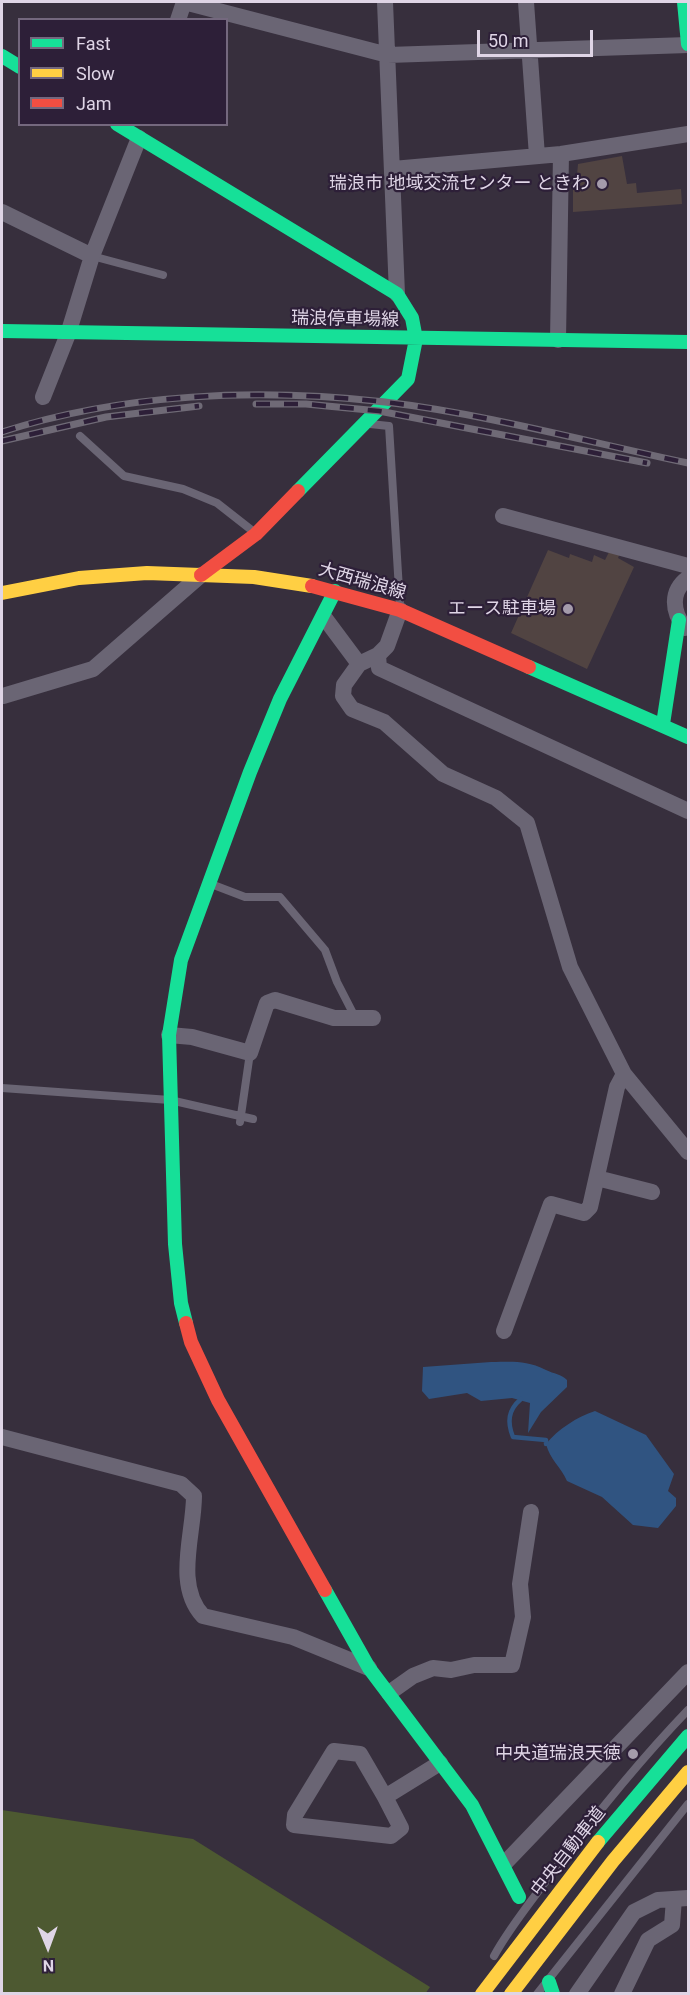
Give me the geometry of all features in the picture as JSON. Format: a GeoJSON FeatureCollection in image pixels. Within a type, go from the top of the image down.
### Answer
{"type":"FeatureCollection","features":[{"type":"Feature","properties":{"kind":"main road"},"geometry":{"type":"LineString","coordinates":[[684,2],[688,44]]}},
{"type":"Feature","properties":{"kind":"main road"},"geometry":{"type":"LineString","coordinates":[[2,56],[18,66]]}},
{"type":"Feature","properties":{"kind":"main road"},"geometry":{"type":"LineString","coordinates":[[127,129],[397,294],[412,318],[416,339],[408,379],[256,534],[201,575]]}},
{"type":"Feature","properties":{"kind":"main road","name":"瑞浪停車場線"},"geometry":{"type":"LineString","coordinates":[[2,331],[68,334],[688,342]]}},
{"type":"Feature","properties":{"kind":"main road","name":"大西瑞浪線"},"geometry":{"type":"LineString","coordinates":[[2,593],[79,578],[113,575],[254,577],[334,591],[400,610],[688,736]]}},
{"type":"Feature","properties":{"kind":"main road"},"geometry":{"type":"LineString","coordinates":[[334,591],[324,617],[280,699],[208,883],[181,960],[169,1035],[175,1244],[181,1303],[191,1341],[224,1410],[369,1668],[472,1805],[519,1897]]}},
{"type":"Feature","properties":{"kind":"main road"},"geometry":{"type":"LineString","coordinates":[[663,724],[684,625]]}},
{"type":"Feature","properties":{"kind":"main road","name":"中央自動車道"},"geometry":{"type":"LineString","coordinates":[[482,1994],[598,1842],[688,1736]]}},
{"type":"Feature","properties":{"kind":"main road"},"geometry":{"type":"LineString","coordinates":[[511,1994],[613,1861],[688,1772]]}},
{"type":"Feature","properties":{"kind":"street"},"geometry":{"type":"LineString","coordinates":[[179,18],[184,2],[388,55],[688,44]]}},
{"type":"Feature","properties":{"kind":"street"},"geometry":{"type":"LineString","coordinates":[[385,2],[397,294]]}},
{"type":"Feature","properties":{"kind":"street"},"geometry":{"type":"LineString","coordinates":[[526,2],[537,156]]}},
{"type":"Feature","properties":{"kind":"street"},"geometry":{"type":"LineString","coordinates":[[43,397],[68,334],[93,256],[127,129]]}},
{"type":"Feature","properties":{"kind":"street"},"geometry":{"type":"LineString","coordinates":[[393,169],[561,154],[688,134]]}},
{"type":"Feature","properties":{"kind":"street"},"geometry":{"type":"LineString","coordinates":[[558,340],[561,154]]}},
{"type":"Feature","properties":{"kind":"street"},"geometry":{"type":"LineString","coordinates":[[2,212],[93,256]]}},
{"type":"Feature","properties":{"kind":"street"},"geometry":{"type":"LineString","coordinates":[[503,516],[688,566]]}},
{"type":"Feature","properties":{"kind":"street"},"geometry":{"type":"LineString","coordinates":[[2,694],[93,669],[201,575]]}},
{"type":"Feature","properties":{"kind":"street"},"geometry":{"type":"LineString","coordinates":[[684,625],[675,600],[678,590],[688,578]]}},
{"type":"Feature","properties":{"kind":"street"},"geometry":{"type":"LineString","coordinates":[[400,610],[387,646],[378,655],[359,664],[344,685],[343,696],[352,709],[384,722],[443,774],[496,798],[527,823],[570,967],[624,1074],[688,1152]]}},
{"type":"Feature","properties":{"kind":"street"},"geometry":{"type":"LineString","coordinates":[[324,617],[359,664]]}},
{"type":"Feature","properties":{"kind":"street"},"geometry":{"type":"LineString","coordinates":[[378,655],[379,668],[688,811]]}},
{"type":"Feature","properties":{"kind":"street"},"geometry":{"type":"LineString","coordinates":[[169,1035],[192,1037],[250,1053],[267,1003],[275,1000],[334,1018],[374,1018]]}},
{"type":"Feature","properties":{"kind":"street"},"geometry":{"type":"LineString","coordinates":[[504,1331],[551,1204],[584,1213],[590,1207],[617,1087],[624,1074]]}},
{"type":"Feature","properties":{"kind":"street"},"geometry":{"type":"LineString","coordinates":[[597,1178],[652,1192]]}},
{"type":"Feature","properties":{"kind":"street"},"geometry":{"type":"LineString","coordinates":[[2,1437],[181,1484],[194,1496],[188,1588],[194,1606],[203,1616],[293,1637],[369,1668]]}},
{"type":"Feature","properties":{"kind":"street"},"geometry":{"type":"LineString","coordinates":[[389,1693],[413,1676],[433,1668],[451,1670],[474,1665],[512,1665],[523,1617],[520,1584],[531,1512]]}},
{"type":"Feature","properties":{"kind":"street"},"geometry":{"type":"LineString","coordinates":[[504,1864],[688,1672]]}},
{"type":"Feature","properties":{"kind":"street"},"geometry":{"type":"LineString","coordinates":[[334,1751],[360,1754],[385,1797],[401,1828],[391,1836],[294,1825],[295,1815],[334,1751]]}},
{"type":"Feature","properties":{"kind":"street"},"geometry":{"type":"LineString","coordinates":[[385,1797],[440,1763]]}},
{"type":"Feature","properties":{"kind":"street"},"geometry":{"type":"LineString","coordinates":[[577,1994],[633,1912],[658,1900],[681,1899],[672,1925],[648,1940],[622,1994]]}},
{"type":"Feature","properties":{"kind":"lane"},"geometry":{"type":"LineString","coordinates":[[93,256],[164,275]]}},
{"type":"Feature","properties":{"kind":"lane"},"geometry":{"type":"LineString","coordinates":[[367,423],[390,426],[400,610]]}},
{"type":"Feature","properties":{"kind":"lane"},"geometry":{"type":"LineString","coordinates":[[80,436],[124,476],[183,489],[217,503],[256,534]]}},
{"type":"Feature","properties":{"kind":"lane"},"geometry":{"type":"LineString","coordinates":[[208,883],[245,897],[280,897],[326,950],[337,982],[356,1018]]}},
{"type":"Feature","properties":{"kind":"lane"},"geometry":{"type":"LineString","coordinates":[[240,1118],[250,1053]]}},
{"type":"Feature","properties":{"kind":"lane"},"geometry":{"type":"LineString","coordinates":[[2,1088],[170,1100],[240,1118],[253,1119]]}},
{"type":"Feature","properties":{"kind":"lane"},"geometry":{"type":"LineString","coordinates":[[490,1964],[506,1935],[582,1834],[645,1755],[688,1710]]}},
{"type":"Feature","properties":{"kind":"lane"},"geometry":{"type":"LineString","coordinates":[[537,1994],[688,1804]]}},
{"type":"Feature","properties":{"kind":"lane"},"geometry":{"type":"LineString","coordinates":[[474,1994],[484,1974]]}},
{"type":"Feature","properties":{"kind":"green space"},"geometry":{"type":"Polygon","coordinates":[[[2,1810],[193,1839],[430,1987],[425,1994],[2,1993],[2,1810]]]}},
{"type":"Feature","properties":{"kind":"water"},"geometry":{"type":"Polygon","coordinates":[[[519,1362],[532,1365],[560,1375],[567,1380],[567,1387],[541,1412],[528,1433],[530,1403],[512,1398],[481,1401],[467,1393],[429,1399],[422,1391],[423,1367],[519,1362]]]}},
{"type":"Feature","properties":{"kind":"water"},"geometry":{"type":"Polygon","coordinates":[[[595,1411],[646,1435],[674,1474],[668,1491],[676,1498],[676,1506],[658,1528],[633,1525],[602,1497],[567,1481],[550,1455],[546,1444],[556,1433],[568,1424],[595,1411]]]}},
{"type":"Feature","properties":{"kind":"building","name":"瑞浪市 地域交流センター ときわ"},"geometry":{"type":"Polygon","coordinates":[[[622,156],[627,184],[636,183],[637,193],[681,189],[682,204],[573,212],[573,187],[576,186],[578,164],[622,156]]]}},
{"type":"Feature","properties":{"kind":"building","name":"エース駐車場"},"geometry":{"type":"Polygon","coordinates":[[[548,550],[569,558],[570,554],[592,562],[594,555],[605,560],[610,550],[620,553],[618,558],[634,567],[587,669],[511,633],[548,550]]]}},
{"type":"Feature","properties":{"kind":"waterway"},"geometry":{"type":"LineString","coordinates":[[521,1399],[513,1407],[510,1416],[513,1437],[546,1440],[546,1444]]}},
{"type":"Feature","properties":{"kind":"railway"},"geometry":{"type":"LineString","coordinates":[[2,432],[48,419],[143,402],[191,397],[289,395],[423,407],[537,429],[688,463]]}},
{"type":"Feature","properties":{"kind":"railway"},"geometry":{"type":"LineString","coordinates":[[256,404],[306,404],[379,411],[647,463]]}},
{"type":"Feature","properties":{"kind":"railway"},"geometry":{"type":"LineString","coordinates":[[2,441],[106,417],[199,406]]}},
{"type":"Feature","properties":{"kind":"traffic: fast"},"geometry":{"type":"LineString","coordinates":[[684,2],[688,44]]}},
{"type":"Feature","properties":{"kind":"traffic: fast"},"geometry":{"type":"LineString","coordinates":[[2,56],[18,66]]}},
{"type":"Feature","properties":{"kind":"traffic: fast"},"geometry":{"type":"LineString","coordinates":[[120,126],[397,294],[412,318],[416,339],[408,379],[298,491]]}},
{"type":"Feature","properties":{"kind":"traffic: fast"},"geometry":{"type":"LineString","coordinates":[[2,331],[688,342]]}},
{"type":"Feature","properties":{"kind":"traffic: fast"},"geometry":{"type":"LineString","coordinates":[[186,1323],[181,1303],[175,1244],[169,1035],[181,960],[250,772],[280,699],[335,591]]}},
{"type":"Feature","properties":{"kind":"traffic: fast"},"geometry":{"type":"LineString","coordinates":[[663,724],[679,620]]}},
{"type":"Feature","properties":{"kind":"traffic: fast"},"geometry":{"type":"LineString","coordinates":[[529,667],[688,737]]}},
{"type":"Feature","properties":{"kind":"traffic: fast"},"geometry":{"type":"LineString","coordinates":[[325,1590],[369,1668],[472,1805],[519,1897]]}},
{"type":"Feature","properties":{"kind":"traffic: fast"},"geometry":{"type":"LineString","coordinates":[[598,1842],[688,1736]]}},
{"type":"Feature","properties":{"kind":"traffic: fast"},"geometry":{"type":"LineString","coordinates":[[549,1982],[553,1994]]}},
{"type":"Feature","properties":{"kind":"traffic: slow"},"geometry":{"type":"LineString","coordinates":[[2,593],[79,578],[147,573],[254,577],[312,586]]}},
{"type":"Feature","properties":{"kind":"traffic: slow"},"geometry":{"type":"LineString","coordinates":[[511,1994],[613,1861],[688,1772]]}},
{"type":"Feature","properties":{"kind":"traffic: slow"},"geometry":{"type":"LineString","coordinates":[[482,1994],[598,1842]]}},
{"type":"Feature","properties":{"kind":"traffic: jam"},"geometry":{"type":"LineString","coordinates":[[201,575],[256,534],[298,491]]}},
{"type":"Feature","properties":{"kind":"traffic: jam"},"geometry":{"type":"LineString","coordinates":[[312,586],[400,610],[529,667]]}},
{"type":"Feature","properties":{"kind":"traffic: jam"},"geometry":{"type":"LineString","coordinates":[[186,1323],[191,1342],[218,1400],[325,1590]]}},
{"type":"Feature","properties":{"kind":"place","name":"瑞浪市 地域交流センター ときわ"},"geometry":{"type":"Point","coordinates":[602,184]}},
{"type":"Feature","properties":{"kind":"place","name":"エース駐車場"},"geometry":{"type":"Point","coordinates":[568,609]}},
{"type":"Feature","properties":{"kind":"place","name":"中央道瑞浪天徳"},"geometry":{"type":"Point","coordinates":[633,1754]}}]}
